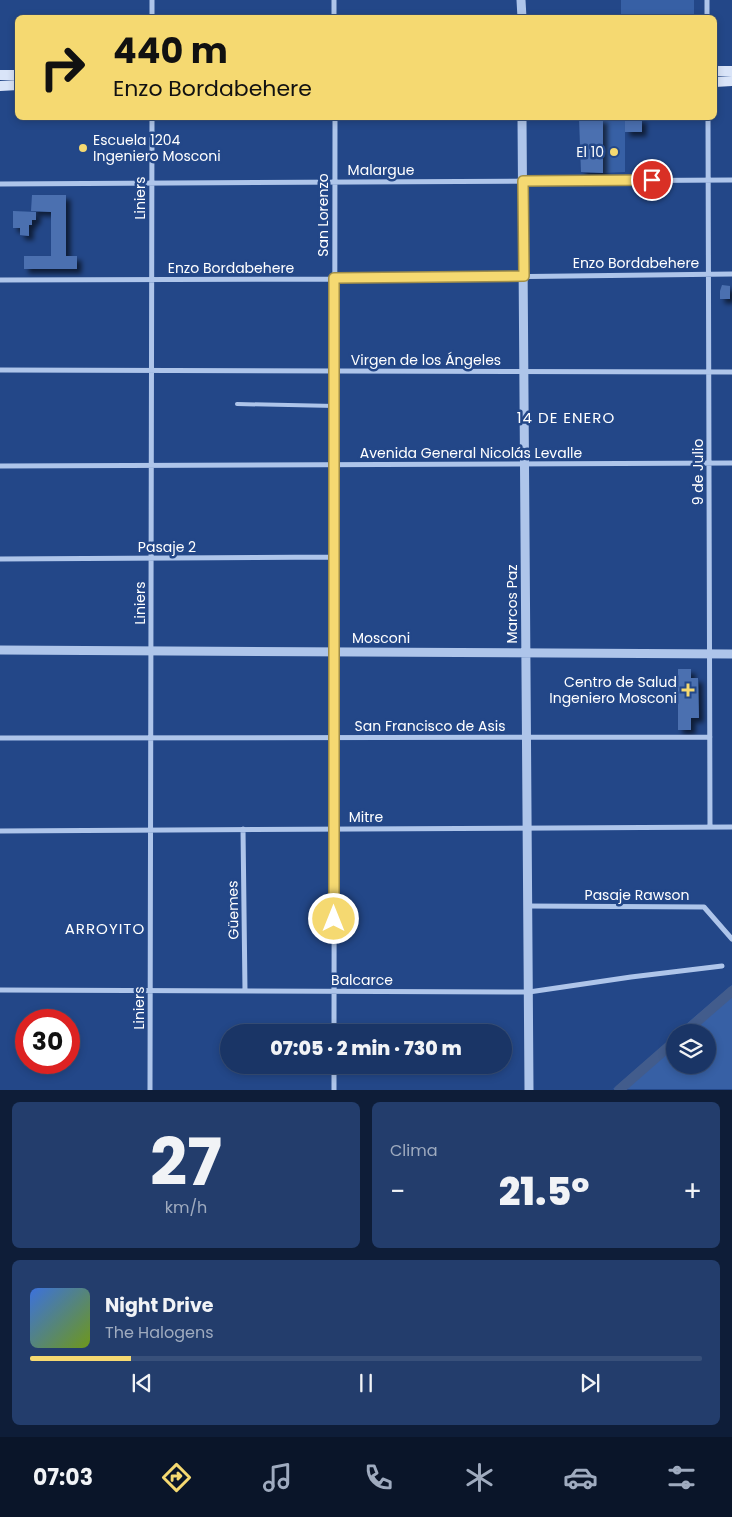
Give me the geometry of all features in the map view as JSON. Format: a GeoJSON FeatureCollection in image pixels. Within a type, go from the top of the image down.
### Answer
{"type":"FeatureCollection","features":[{"type":"Feature","properties":{"kind":"main road"},"geometry":{"type":"LineString","coordinates":[[717,72],[732,71]]}},
{"type":"Feature","properties":{"kind":"main road"},"geometry":{"type":"LineString","coordinates":[[0,75],[15,75]]}},
{"type":"Feature","properties":{"kind":"main road"},"geometry":{"type":"LineString","coordinates":[[717,82],[732,82]]}},
{"type":"Feature","properties":{"kind":"main road"},"geometry":{"type":"LineString","coordinates":[[0,86],[15,86]]}},
{"type":"Feature","properties":{"kind":"street"},"geometry":{"type":"LineString","coordinates":[[152,0],[152,15]]}},
{"type":"Feature","properties":{"kind":"street"},"geometry":{"type":"LineString","coordinates":[[334,0],[334,15]]}},
{"type":"Feature","properties":{"kind":"street"},"geometry":{"type":"LineString","coordinates":[[522,0],[522,15]]}},
{"type":"Feature","properties":{"kind":"street"},"geometry":{"type":"LineString","coordinates":[[707,0],[708,15]]}},
{"type":"Feature","properties":{"kind":"street","name":"Liniers"},"geometry":{"type":"LineString","coordinates":[[150,1090],[152,120]]}},
{"type":"Feature","properties":{"kind":"street","name":"San Lorenzo"},"geometry":{"type":"LineString","coordinates":[[334,1024],[335,120]]}},
{"type":"Feature","properties":{"kind":"street","name":"Marcos Paz"},"geometry":{"type":"LineString","coordinates":[[522,120],[529,1090]]}},
{"type":"Feature","properties":{"kind":"street","name":"9 de Julio"},"geometry":{"type":"LineString","coordinates":[[708,120],[710,827]]}},
{"type":"Feature","properties":{"kind":"street","name":"Malargue"},"geometry":{"type":"LineString","coordinates":[[0,184],[732,180]]}},
{"type":"Feature","properties":{"kind":"street","name":"Enzo Bordabehere"},"geometry":{"type":"LineString","coordinates":[[0,280],[732,274]]}},
{"type":"Feature","properties":{"kind":"street","name":"Virgen de los Ángeles"},"geometry":{"type":"LineString","coordinates":[[0,370],[732,372]]}},
{"type":"Feature","properties":{"kind":"street","name":"Avenida General Nicolás Levalle"},"geometry":{"type":"LineString","coordinates":[[0,466],[732,463]]}},
{"type":"Feature","properties":{"kind":"street","name":"Pasaje 2"},"geometry":{"type":"LineString","coordinates":[[0,559],[335,557]]}},
{"type":"Feature","properties":{"kind":"street","name":"Mosconi"},"geometry":{"type":"LineString","coordinates":[[0,650],[732,654]]}},
{"type":"Feature","properties":{"kind":"street","name":"San Francisco de Asis"},"geometry":{"type":"LineString","coordinates":[[0,738],[710,737]]}},
{"type":"Feature","properties":{"kind":"street","name":"Mitre"},"geometry":{"type":"LineString","coordinates":[[0,831],[732,826]]}},
{"type":"Feature","properties":{"kind":"street","name":"Güemes"},"geometry":{"type":"LineString","coordinates":[[243,829],[245,991]]}},
{"type":"Feature","properties":{"kind":"street","name":"Pasaje Rawson"},"geometry":{"type":"LineString","coordinates":[[528,906],[704,907],[732,939]]}},
{"type":"Feature","properties":{"kind":"street","name":"Balcarce"},"geometry":{"type":"LineString","coordinates":[[0,990],[529,992],[722,966]]}},
{"type":"Feature","properties":{"kind":"street"},"geometry":{"type":"LineString","coordinates":[[334,1074],[334,1090]]}},
{"type":"Feature","properties":{"kind":"lane"},"geometry":{"type":"LineString","coordinates":[[237,404],[335,406]]}},
{"type":"Feature","properties":{"kind":"shaded area"},"geometry":{"type":"Polygon","coordinates":[[[621,0],[694,0],[694,15],[621,15],[621,0]]]}},
{"type":"Feature","properties":{"kind":"shaded area","name":"El 10"},"geometry":{"type":"Polygon","coordinates":[[[603,120],[625,120],[625,172],[603,173],[603,120]]]}},
{"type":"Feature","properties":{"kind":"shaded area"},"geometry":{"type":"Polygon","coordinates":[[[732,985],[732,1089],[613,1089],[666,1043],[666,1074],[716,1074],[716,1024],[686,1024],[732,985]]]}},
{"type":"Feature","properties":{"kind":"building"},"geometry":{"type":"Polygon","coordinates":[[[579,120],[603,120],[603,173],[581,172],[579,120]]]}},
{"type":"Feature","properties":{"kind":"building"},"geometry":{"type":"Polygon","coordinates":[[[625,120],[642,120],[642,132],[625,132],[625,120]]]}},
{"type":"Feature","properties":{"kind":"building"},"geometry":{"type":"Polygon","coordinates":[[[32,195],[66,195],[66,256],[77,256],[77,269],[24,269],[24,256],[51,256],[51,212],[31,211],[32,195]]]}},
{"type":"Feature","properties":{"kind":"building"},"geometry":{"type":"Polygon","coordinates":[[[13,211],[36,212],[36,220],[32,220],[32,225],[29,225],[29,236],[20,235],[20,228],[13,228],[13,211]]]}},
{"type":"Feature","properties":{"kind":"building"},"geometry":{"type":"Polygon","coordinates":[[[722,285],[730,286],[730,299],[720,299],[722,285]]]}},
{"type":"Feature","properties":{"kind":"building"},"geometry":{"type":"Polygon","coordinates":[[[678,669],[691,669],[691,678],[698,678],[699,718],[691,718],[691,730],[678,730],[678,669]]]}},
{"type":"Feature","properties":{"kind":"waterway"},"geometry":{"type":"LineString","coordinates":[[694,1024],[732,991]]}},
{"type":"Feature","properties":{"kind":"waterway"},"geometry":{"type":"LineString","coordinates":[[619,1090],[666,1049]]}},
{"type":"Feature","properties":{"kind":"place","name":"Escuela 1204 Ingeniero Mosconi"},"geometry":{"type":"Point","coordinates":[83,148]}},
{"type":"Feature","properties":{"kind":"place","name":"El 10"},"geometry":{"type":"Point","coordinates":[614,152]}},
{"type":"Feature","properties":{"kind":"place","name":"Centro de Salud Ingeniero Mosconi"},"geometry":{"type":"Point","coordinates":[688,690]}},
{"type":"Feature","properties":{"kind":"district","name":"14 DE ENERO"},"geometry":{"type":"Point","coordinates":[566,417]}},
{"type":"Feature","properties":{"kind":"district","name":"ARROYITO"},"geometry":{"type":"Point","coordinates":[105,928]}},
{"type":"Feature","properties":{"kind":"route"},"geometry":{"type":"LineString","coordinates":[[334,919],[334,278],[524,276],[523,181],[652,180]]}}]}
